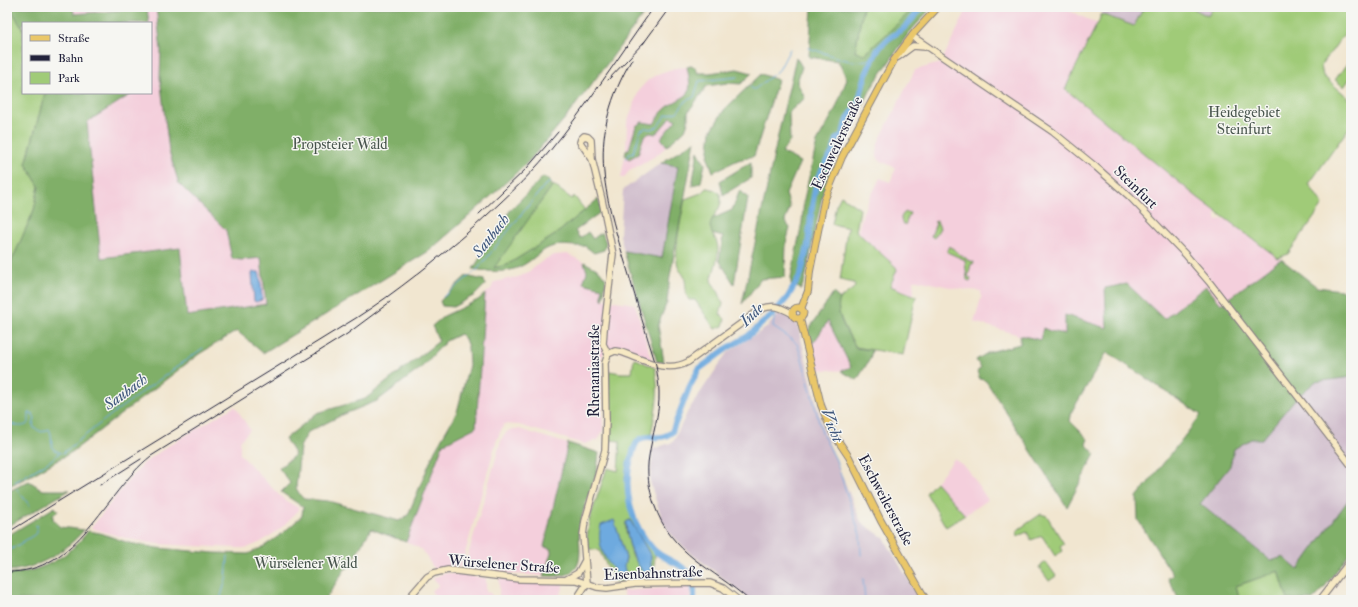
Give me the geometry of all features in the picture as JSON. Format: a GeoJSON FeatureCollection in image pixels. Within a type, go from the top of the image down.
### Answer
{"type":"FeatureCollection","features":[{"type":"Feature","properties":{"kind":"main road","name":"Eschweilerstraße"},"geometry":{"type":"LineString","coordinates":[[801,309],[808,291],[810,271],[822,211],[832,180],[842,157],[894,60],[912,36],[938,7]]}},
{"type":"Feature","properties":{"kind":"main road"},"geometry":{"type":"LineString","coordinates":[[796,309],[801,309],[804,314],[800,318],[796,318],[793,314],[796,309]]}},
{"type":"Feature","properties":{"kind":"main road","name":"Eschweilerstraße"},"geometry":{"type":"LineString","coordinates":[[800,318],[827,420],[853,465],[881,521],[926,600]]}},
{"type":"Feature","properties":{"kind":"street","name":"Steinfurt"},"geometry":{"type":"LineString","coordinates":[[912,36],[1048,128],[1112,181],[1164,232],[1201,272],[1351,465]]}},
{"type":"Feature","properties":{"kind":"street"},"geometry":{"type":"LineString","coordinates":[[894,60],[913,46],[927,47]]}},
{"type":"Feature","properties":{"kind":"street","name":"Rhenaniastraße"},"geometry":{"type":"LineString","coordinates":[[587,583],[583,534],[585,521],[605,450],[605,363],[608,354],[603,344],[613,254],[592,159]]}},
{"type":"Feature","properties":{"kind":"street"},"geometry":{"type":"LineString","coordinates":[[608,354],[615,351],[656,365],[677,367],[688,362],[760,310],[768,306],[776,306],[793,314]]}},
{"type":"Feature","properties":{"kind":"street"},"geometry":{"type":"LineString","coordinates":[[561,580],[571,578],[578,573],[584,560]]}},
{"type":"Feature","properties":{"kind":"street"},"geometry":{"type":"LineString","coordinates":[[1320,600],[1351,560]]}},
{"type":"Feature","properties":{"kind":"street","name":"Würselener Straße"},"geometry":{"type":"LineString","coordinates":[[407,600],[427,577],[434,573],[448,570],[519,579],[576,580],[587,583]]}},
{"type":"Feature","properties":{"kind":"street"},"geometry":{"type":"LineString","coordinates":[[576,600],[587,583]]}},
{"type":"Feature","properties":{"kind":"street","name":"Eisenbahnstraße"},"geometry":{"type":"LineString","coordinates":[[587,583],[597,587],[607,588],[635,584],[716,584],[738,600]]}},
{"type":"Feature","properties":{"kind":"shaded area"},"geometry":{"type":"Polygon","coordinates":[[[73,7],[156,7],[161,50],[160,77],[169,151],[179,184],[226,230],[232,259],[242,260],[261,257],[266,304],[187,316],[179,248],[101,258],[87,122],[131,94],[152,94],[152,22],[149,22],[147,8],[74,14],[73,7]]]}},
{"type":"Feature","properties":{"kind":"shaded area"},"geometry":{"type":"Polygon","coordinates":[[[968,7],[1061,7],[1098,24],[1067,87],[1216,212],[1216,220],[1226,219],[1281,259],[1221,304],[1205,286],[1164,319],[1127,284],[1105,288],[1107,328],[1065,316],[1065,334],[1050,331],[1040,341],[974,322],[981,298],[981,291],[959,289],[917,280],[913,280],[914,293],[912,294],[890,286],[897,270],[896,267],[858,232],[863,212],[880,178],[890,182],[896,168],[879,160],[877,156],[878,143],[915,70],[941,63],[968,7]]]}},
{"type":"Feature","properties":{"kind":"shaded area"},"geometry":{"type":"Polygon","coordinates":[[[1104,7],[1144,7],[1135,26],[1101,14],[1104,7]]]}},
{"type":"Feature","properties":{"kind":"shaded area"},"geometry":{"type":"Polygon","coordinates":[[[1190,7],[1213,7],[1209,16],[1190,7]]]}},
{"type":"Feature","properties":{"kind":"shaded area"},"geometry":{"type":"Polygon","coordinates":[[[687,67],[690,88],[687,96],[662,111],[654,124],[642,122],[636,126],[629,149],[626,151],[627,123],[639,90],[649,79],[660,73],[675,68],[687,67]]]}},
{"type":"Feature","properties":{"kind":"shaded area"},"geometry":{"type":"Polygon","coordinates":[[[671,117],[676,120],[662,138],[667,146],[657,155],[629,171],[624,178],[621,178],[625,156],[629,159],[638,154],[644,136],[665,125],[671,117]]]}},
{"type":"Feature","properties":{"kind":"shaded area"},"geometry":{"type":"Polygon","coordinates":[[[661,163],[678,166],[662,258],[624,251],[620,235],[623,190],[661,163]]]}},
{"type":"Feature","properties":{"kind":"shaded area"},"geometry":{"type":"Polygon","coordinates":[[[567,254],[584,262],[587,272],[602,288],[602,299],[635,304],[652,360],[614,349],[607,350],[602,356],[600,364],[603,431],[598,440],[584,444],[519,425],[504,424],[496,442],[463,561],[460,567],[435,570],[421,549],[406,542],[443,444],[476,427],[485,294],[491,289],[494,282],[518,277],[528,272],[545,259],[554,255],[567,254]]]}},
{"type":"Feature","properties":{"kind":"shaded area"},"geometry":{"type":"Polygon","coordinates":[[[779,314],[782,314],[797,323],[823,429],[861,522],[884,538],[920,600],[752,600],[689,552],[670,533],[663,521],[650,481],[653,449],[673,442],[688,411],[727,353],[766,328],[779,314]]]}},
{"type":"Feature","properties":{"kind":"shaded area"},"geometry":{"type":"Polygon","coordinates":[[[828,321],[851,367],[841,371],[815,369],[808,343],[814,342],[828,321]]]}},
{"type":"Feature","properties":{"kind":"shaded area"},"geometry":{"type":"Polygon","coordinates":[[[1351,377],[1351,477],[1348,479],[1351,482],[1351,496],[1298,570],[1271,561],[1200,504],[1230,466],[1233,449],[1251,439],[1262,439],[1296,398],[1315,382],[1351,377]]]}},
{"type":"Feature","properties":{"kind":"shaded area"},"geometry":{"type":"Polygon","coordinates":[[[235,406],[250,430],[240,441],[240,454],[279,495],[299,508],[299,510],[280,529],[261,542],[247,548],[237,548],[157,544],[129,539],[91,528],[144,463],[168,446],[235,406]]]}},
{"type":"Feature","properties":{"kind":"shaded area"},"geometry":{"type":"Polygon","coordinates":[[[512,429],[519,429],[568,444],[544,547],[552,549],[544,576],[499,573],[467,567],[468,555],[500,444],[503,436],[512,429]]]}},
{"type":"Feature","properties":{"kind":"shaded area"},"geometry":{"type":"Polygon","coordinates":[[[954,459],[967,468],[988,500],[965,515],[936,482],[954,459]]]}},
{"type":"Feature","properties":{"kind":"shaded area"},"geometry":{"type":"Polygon","coordinates":[[[449,573],[486,578],[486,592],[490,593],[493,597],[499,597],[499,579],[563,583],[563,589],[559,597],[556,595],[553,600],[437,600],[431,591],[438,586],[433,578],[449,573]]]}},
{"type":"Feature","properties":{"kind":"shaded area"},"geometry":{"type":"Polygon","coordinates":[[[690,586],[690,600],[626,600],[622,591],[690,586]]]}},
{"type":"Feature","properties":{"kind":"green space"},"geometry":{"type":"Polygon","coordinates":[[[7,7],[10,7],[22,28],[22,94],[45,94],[26,164],[39,186],[34,210],[11,263],[7,260],[7,7]]]}},
{"type":"Feature","properties":{"kind":"green space"},"geometry":{"type":"Polygon","coordinates":[[[10,7],[73,7],[74,14],[147,8],[149,22],[22,22],[22,28],[10,7]]]}},
{"type":"Feature","properties":{"kind":"green space","name":"Propsteier Wald"},"geometry":{"type":"Polygon","coordinates":[[[156,7],[649,7],[567,116],[528,162],[429,251],[263,353],[237,331],[199,354],[72,452],[7,487],[7,260],[11,263],[34,210],[39,186],[26,164],[45,94],[131,94],[87,122],[101,258],[180,248],[187,316],[266,304],[261,258],[242,260],[232,259],[226,230],[179,184],[169,151],[160,77],[161,50],[156,7]]]}},
{"type":"Feature","properties":{"kind":"green space"},"geometry":{"type":"Polygon","coordinates":[[[812,7],[863,7],[855,52],[865,54],[915,7],[932,7],[908,34],[872,87],[839,153],[828,177],[822,197],[805,280],[801,289],[791,284],[791,277],[802,222],[804,199],[817,142],[835,110],[847,79],[838,61],[809,57],[812,7]]]}},
{"type":"Feature","properties":{"kind":"green space"},"geometry":{"type":"Polygon","coordinates":[[[863,7],[916,8],[865,54],[855,52],[863,7]]]}},
{"type":"Feature","properties":{"kind":"green space","name":"Heidegebiet Steinfurt"},"geometry":{"type":"Polygon","coordinates":[[[1144,7],[1190,7],[1208,16],[1213,7],[1351,7],[1351,30],[1344,34],[1321,66],[1323,76],[1351,100],[1351,125],[1309,184],[1323,205],[1288,254],[1278,258],[1197,197],[1065,89],[1098,24],[1101,14],[1134,26],[1144,7]]]}},
{"type":"Feature","properties":{"kind":"green space"},"geometry":{"type":"Polygon","coordinates":[[[796,57],[802,67],[797,82],[805,98],[789,112],[790,141],[782,152],[800,162],[786,194],[790,207],[785,221],[790,228],[786,243],[785,277],[761,279],[742,304],[779,131],[796,57]]]}},
{"type":"Feature","properties":{"kind":"green space"},"geometry":{"type":"Polygon","coordinates":[[[1348,62],[1351,65],[1351,77],[1344,87],[1335,80],[1348,62]]]}},
{"type":"Feature","properties":{"kind":"green space"},"geometry":{"type":"Polygon","coordinates":[[[687,67],[695,67],[698,73],[710,73],[737,69],[752,73],[741,84],[727,83],[707,86],[688,112],[688,122],[685,130],[667,146],[661,138],[676,120],[671,117],[656,134],[650,133],[644,136],[638,154],[629,159],[625,156],[626,151],[629,149],[636,126],[642,122],[654,124],[662,112],[686,95],[690,87],[687,67]]]}},
{"type":"Feature","properties":{"kind":"green space"},"geometry":{"type":"Polygon","coordinates":[[[761,74],[778,80],[754,156],[738,160],[713,172],[708,158],[711,131],[724,110],[761,74]]]}},
{"type":"Feature","properties":{"kind":"green space"},"geometry":{"type":"Polygon","coordinates":[[[695,141],[670,276],[667,302],[658,325],[664,362],[657,362],[624,251],[662,258],[678,166],[661,163],[695,141]]]}},
{"type":"Feature","properties":{"kind":"green space"},"geometry":{"type":"Polygon","coordinates":[[[698,151],[705,164],[701,182],[692,186],[698,151]]]}},
{"type":"Feature","properties":{"kind":"green space"},"geometry":{"type":"Polygon","coordinates":[[[751,162],[751,178],[723,195],[720,181],[751,162]]]}},
{"type":"Feature","properties":{"kind":"green space"},"geometry":{"type":"Polygon","coordinates":[[[543,177],[550,180],[552,186],[494,268],[507,265],[555,235],[598,199],[602,211],[575,231],[580,238],[588,232],[593,239],[602,232],[606,243],[604,250],[594,253],[585,246],[557,245],[542,251],[525,264],[506,271],[486,271],[473,269],[511,209],[543,177]]]}},
{"type":"Feature","properties":{"kind":"green space"},"geometry":{"type":"Polygon","coordinates":[[[553,185],[572,199],[574,196],[585,210],[555,235],[507,265],[493,268],[553,185]]]}},
{"type":"Feature","properties":{"kind":"green space"},"geometry":{"type":"Polygon","coordinates":[[[706,188],[718,192],[721,198],[720,205],[712,221],[712,234],[716,239],[718,257],[711,281],[719,293],[723,304],[720,314],[725,319],[723,326],[715,329],[695,300],[689,300],[687,297],[684,275],[679,269],[677,262],[678,234],[685,199],[701,193],[706,188]]]}},
{"type":"Feature","properties":{"kind":"green space"},"geometry":{"type":"Polygon","coordinates":[[[740,190],[748,198],[734,284],[719,260],[723,237],[712,234],[710,226],[712,219],[732,210],[740,190]]]}},
{"type":"Feature","properties":{"kind":"green space"},"geometry":{"type":"Polygon","coordinates":[[[841,196],[860,209],[856,231],[896,267],[897,270],[890,286],[916,296],[903,355],[856,347],[840,316],[838,304],[840,299],[855,287],[854,283],[840,280],[847,231],[849,228],[832,224],[836,205],[841,196]]]}},
{"type":"Feature","properties":{"kind":"green space"},"geometry":{"type":"Polygon","coordinates":[[[906,212],[910,213],[905,225],[901,218],[906,212]]]}},
{"type":"Feature","properties":{"kind":"green space"},"geometry":{"type":"Polygon","coordinates":[[[937,221],[940,228],[934,238],[931,236],[936,223],[934,222],[937,221]]]}},
{"type":"Feature","properties":{"kind":"green space"},"geometry":{"type":"Polygon","coordinates":[[[950,246],[967,260],[974,262],[971,264],[968,277],[971,278],[970,281],[967,280],[965,260],[947,252],[950,246]]]}},
{"type":"Feature","properties":{"kind":"green space"},"geometry":{"type":"Polygon","coordinates":[[[1281,259],[1317,287],[1341,290],[1351,297],[1351,377],[1315,382],[1296,398],[1262,439],[1251,439],[1234,449],[1230,466],[1200,504],[1271,561],[1283,557],[1298,570],[1351,496],[1351,551],[1321,592],[1313,600],[1288,600],[1279,571],[1236,586],[1240,600],[1179,600],[1168,578],[1173,575],[1138,520],[1137,497],[1201,415],[1107,352],[1072,411],[1070,421],[1088,439],[1086,444],[1095,454],[1067,507],[986,381],[980,379],[977,372],[981,367],[976,360],[989,352],[1020,344],[1020,335],[1040,340],[1043,328],[1065,334],[1065,315],[1107,328],[1105,288],[1127,284],[1164,319],[1206,286],[1221,304],[1281,259]]]}},
{"type":"Feature","properties":{"kind":"green space"},"geometry":{"type":"Polygon","coordinates":[[[584,262],[599,270],[606,279],[603,300],[602,288],[583,283],[587,272],[584,262]]]}},
{"type":"Feature","properties":{"kind":"green space"},"geometry":{"type":"Polygon","coordinates":[[[466,276],[484,280],[485,285],[475,295],[453,307],[442,306],[440,301],[466,276]]]}},
{"type":"Feature","properties":{"kind":"green space"},"geometry":{"type":"Polygon","coordinates":[[[833,293],[840,299],[840,318],[856,348],[872,350],[870,359],[857,380],[841,371],[851,367],[828,321],[814,342],[808,343],[806,334],[833,293]]]}},
{"type":"Feature","properties":{"kind":"green space","name":"Würselener Wald"},"geometry":{"type":"Polygon","coordinates":[[[485,294],[476,427],[443,444],[406,542],[371,529],[348,568],[345,569],[325,600],[7,600],[7,574],[31,571],[53,562],[72,549],[88,531],[100,533],[129,543],[157,548],[248,554],[263,547],[283,533],[302,516],[303,507],[281,492],[290,483],[279,468],[295,455],[285,439],[317,413],[365,399],[439,341],[432,326],[444,316],[478,300],[485,294]],[[460,334],[446,341],[421,368],[377,401],[342,415],[308,432],[300,447],[296,488],[300,495],[304,499],[328,501],[399,521],[408,515],[435,450],[457,412],[469,365],[468,347],[465,339],[460,334]]]}},
{"type":"Feature","properties":{"kind":"green space"},"geometry":{"type":"Polygon","coordinates":[[[634,358],[655,368],[657,386],[657,401],[651,434],[640,438],[635,442],[627,465],[625,477],[631,515],[642,537],[655,554],[653,580],[615,582],[599,550],[589,549],[587,539],[589,521],[607,468],[618,471],[620,441],[609,440],[609,371],[632,373],[634,358]],[[614,520],[624,566],[626,558],[614,520]],[[630,520],[626,522],[626,531],[632,555],[646,576],[651,576],[651,556],[630,520]]]}},
{"type":"Feature","properties":{"kind":"green space"},"geometry":{"type":"Polygon","coordinates":[[[568,443],[599,453],[597,469],[580,526],[579,563],[571,573],[558,576],[544,576],[552,549],[544,547],[568,443]]]}},
{"type":"Feature","properties":{"kind":"green space"},"geometry":{"type":"Polygon","coordinates":[[[29,481],[43,490],[70,490],[7,527],[7,492],[29,481]]]}},
{"type":"Feature","properties":{"kind":"green space"},"geometry":{"type":"Polygon","coordinates":[[[936,482],[965,515],[946,527],[926,493],[936,482]]]}},
{"type":"Feature","properties":{"kind":"green space"},"geometry":{"type":"Polygon","coordinates":[[[55,507],[58,511],[53,515],[53,519],[60,527],[84,530],[68,546],[50,558],[29,567],[7,571],[7,536],[55,507]]]}},
{"type":"Feature","properties":{"kind":"green space"},"geometry":{"type":"Polygon","coordinates":[[[1041,514],[1047,516],[1064,544],[1060,547],[1062,551],[1055,556],[1042,536],[1031,540],[1027,532],[1018,536],[1017,532],[1019,529],[1041,514]]]}},
{"type":"Feature","properties":{"kind":"green space"},"geometry":{"type":"Polygon","coordinates":[[[1046,562],[1056,576],[1049,581],[1039,567],[1046,562]]]}},
{"type":"Feature","properties":{"kind":"green space"},"geometry":{"type":"Polygon","coordinates":[[[1279,571],[1288,600],[1240,600],[1236,586],[1279,571]]]}},
{"type":"Feature","properties":{"kind":"water"},"geometry":{"type":"Polygon","coordinates":[[[253,272],[259,272],[260,275],[262,300],[256,302],[254,301],[253,272]]]}},
{"type":"Feature","properties":{"kind":"water"},"geometry":{"type":"Polygon","coordinates":[[[614,520],[626,558],[624,566],[626,575],[618,575],[609,564],[601,546],[601,525],[614,520]]]}},
{"type":"Feature","properties":{"kind":"water"},"geometry":{"type":"Polygon","coordinates":[[[630,520],[651,556],[651,576],[646,576],[634,557],[628,537],[626,522],[630,520]]]}},
{"type":"Feature","properties":{"kind":"waterway","name":"Inde"},"geometry":{"type":"LineString","coordinates":[[694,600],[692,579],[687,571],[657,553],[645,540],[634,518],[628,495],[628,470],[635,447],[641,438],[663,437],[672,432],[689,388],[699,369],[726,349],[748,336],[775,312],[788,297],[801,274],[808,245],[812,206],[817,179],[834,150],[837,139],[843,134],[846,122],[858,103],[866,74],[878,49],[888,39],[904,28],[923,7]]}},
{"type":"Feature","properties":{"kind":"waterway","name":"Saubach"},"geometry":{"type":"LineString","coordinates":[[808,48],[849,61],[865,61],[873,58]]}},
{"type":"Feature","properties":{"kind":"waterway","name":"Saubach"},"geometry":{"type":"LineString","coordinates":[[749,86],[755,89],[779,70],[790,49]]}},
{"type":"Feature","properties":{"kind":"waterway","name":"Saubach"},"geometry":{"type":"LineString","coordinates":[[626,158],[628,155],[633,153],[641,130],[657,127],[666,115],[677,112],[686,101],[694,97],[699,81],[738,77]]}},
{"type":"Feature","properties":{"kind":"waterway","name":"Saubach"},"geometry":{"type":"LineString","coordinates":[[443,297],[477,270],[544,186],[550,182]]}},
{"type":"Feature","properties":{"kind":"waterway","name":"Vicht"},"geometry":{"type":"LineString","coordinates":[[775,312],[773,327],[794,341],[797,344],[801,355],[822,433],[836,460],[860,535],[861,555]]}},
{"type":"Feature","properties":{"kind":"waterway","name":"Saubach"},"geometry":{"type":"LineString","coordinates":[[63,453],[112,414],[203,348]]}},
{"type":"Feature","properties":{"kind":"waterway","name":"Saubach"},"geometry":{"type":"LineString","coordinates":[[7,422],[18,426],[26,425],[29,423],[29,413],[32,413],[35,418],[33,425],[34,428],[42,432],[49,429],[54,450],[61,453]]}},
{"type":"Feature","properties":{"kind":"waterway"},"geometry":{"type":"LineString","coordinates":[[15,482],[50,461],[59,453]]}},
{"type":"Feature","properties":{"kind":"waterway"},"geometry":{"type":"LineString","coordinates":[[17,489],[30,506]]}},
{"type":"Feature","properties":{"kind":"waterway"},"geometry":{"type":"LineString","coordinates":[[7,552],[37,533],[36,525]]}},
{"type":"Feature","properties":{"kind":"waterway"},"geometry":{"type":"LineString","coordinates":[[220,600],[226,579],[228,556]]}},
{"type":"Feature","properties":{"kind":"waterway","name":"Vicht"},"geometry":{"type":"LineString","coordinates":[[863,579],[865,600]]}},
{"type":"Feature","properties":{"kind":"railway"},"geometry":{"type":"LineString","coordinates":[[7,533],[356,318],[387,297],[431,263],[474,227],[522,182],[540,162],[563,135],[590,99],[654,7]]}},
{"type":"Feature","properties":{"kind":"railway"},"geometry":{"type":"LineString","coordinates":[[643,44],[670,7]]}},
{"type":"Feature","properties":{"kind":"railway"},"geometry":{"type":"LineString","coordinates":[[608,80],[646,40]]}},
{"type":"Feature","properties":{"kind":"railway"},"geometry":{"type":"LineString","coordinates":[[632,59],[618,87],[608,114],[604,139],[603,164],[606,190],[612,216],[656,365],[659,385],[657,416],[648,462],[648,480],[654,504],[662,522],[671,536],[682,549],[694,559],[749,600]]}},
{"type":"Feature","properties":{"kind":"railway"},"geometry":{"type":"LineString","coordinates":[[479,214],[527,168],[558,132]]}},
{"type":"Feature","properties":{"kind":"railway"},"geometry":{"type":"LineString","coordinates":[[7,572],[32,569],[53,560],[72,546],[88,529],[118,490],[151,456],[347,334],[390,302]]}},
{"type":"Feature","properties":{"kind":"railway"},"geometry":{"type":"LineString","coordinates":[[100,485],[141,459]]}}]}
